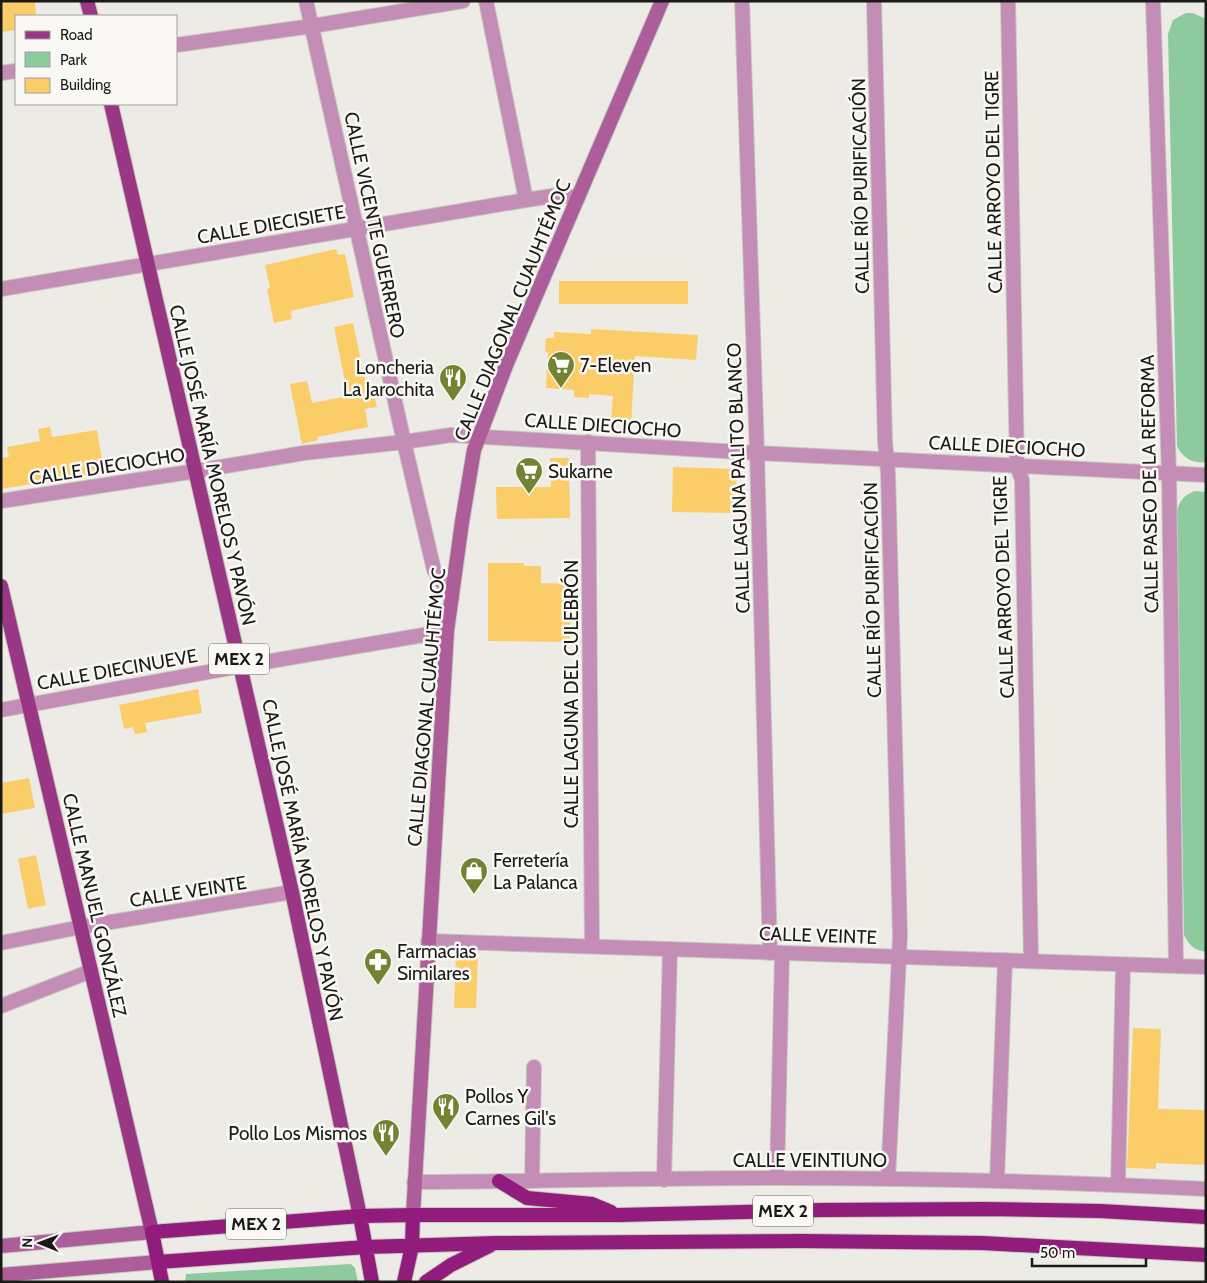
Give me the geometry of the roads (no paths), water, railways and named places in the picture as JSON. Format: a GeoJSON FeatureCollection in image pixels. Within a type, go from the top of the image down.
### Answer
{"type":"FeatureCollection","features":[{"type":"Feature","properties":{"kind":"highway"},"geometry":{"type":"LineString","coordinates":[[499,1181],[527,1198],[592,1204],[619,1215]]}},
{"type":"Feature","properties":{"kind":"highway","name":"MEX 2"},"geometry":{"type":"LineString","coordinates":[[152,1232],[360,1216],[413,1215],[619,1215],[822,1210],[985,1209],[1100,1211],[1206,1217]]}},
{"type":"Feature","properties":{"kind":"highway"},"geometry":{"type":"LineString","coordinates":[[404,1282],[412,1246],[413,1215]]}},
{"type":"Feature","properties":{"kind":"highway","name":"MEX 2"},"geometry":{"type":"LineString","coordinates":[[360,1216],[372,1282]]}},
{"type":"Feature","properties":{"kind":"highway"},"geometry":{"type":"LineString","coordinates":[[152,1232],[162,1282]]}},
{"type":"Feature","properties":{"kind":"highway","name":"MEX 2"},"geometry":{"type":"LineString","coordinates":[[158,1262],[366,1247],[496,1243],[803,1241],[982,1243],[1206,1255]]}},
{"type":"Feature","properties":{"kind":"highway"},"geometry":{"type":"LineString","coordinates":[[426,1282],[451,1264],[496,1243]]}},
{"type":"Feature","properties":{"kind":"main road"},"geometry":{"type":"LineString","coordinates":[[87,1],[91,15]]}},
{"type":"Feature","properties":{"kind":"main road","name":"CALLE DIAGONAL CUAUHTÉMOC"},"geometry":{"type":"LineString","coordinates":[[413,1215],[447,631],[474,450],[507,364],[662,1]]}},
{"type":"Feature","properties":{"kind":"main road","name":"CALLE JOSÉ MARÍA MORELOS Y PAVÓN"},"geometry":{"type":"LineString","coordinates":[[111,105],[292,892],[360,1216]]}},
{"type":"Feature","properties":{"kind":"main road","name":"CALLE MANUEL GONZÁLEZ"},"geometry":{"type":"LineString","coordinates":[[1,586],[152,1232]]}},
{"type":"Feature","properties":{"kind":"main road"},"geometry":{"type":"LineString","coordinates":[[1,1246],[152,1232]]}},
{"type":"Feature","properties":{"kind":"main road"},"geometry":{"type":"LineString","coordinates":[[1,1275],[158,1262]]}},
{"type":"Feature","properties":{"kind":"street","name":"CALLE VICENTE GUERRERO"},"geometry":{"type":"LineString","coordinates":[[306,1],[434,570],[452,598]]}},
{"type":"Feature","properties":{"kind":"street"},"geometry":{"type":"LineString","coordinates":[[178,45],[312,26],[463,1]]}},
{"type":"Feature","properties":{"kind":"street"},"geometry":{"type":"LineString","coordinates":[[486,1],[526,200]]}},
{"type":"Feature","properties":{"kind":"street","name":"CALLE LAGUNA PALITO BLANCO"},"geometry":{"type":"LineString","coordinates":[[742,1],[776,953],[777,1178]]}},
{"type":"Feature","properties":{"kind":"street","name":"CALLE RÍO PURIFICACIÓN"},"geometry":{"type":"LineString","coordinates":[[874,1],[884,441],[888,473],[900,936],[888,1179]]}},
{"type":"Feature","properties":{"kind":"street","name":"CALLE ARROYO DEL TIGRE"},"geometry":{"type":"LineString","coordinates":[[1008,1],[1017,466],[1022,480],[1030,961]]}},
{"type":"Feature","properties":{"kind":"street","name":"CALLE PASEO DE LA REFORMA"},"geometry":{"type":"LineString","coordinates":[[1153,1],[1169,474],[1176,966]]}},
{"type":"Feature","properties":{"kind":"street"},"geometry":{"type":"LineString","coordinates":[[1,73],[15,70]]}},
{"type":"Feature","properties":{"kind":"street","name":"CALLE DIECISIETE"},"geometry":{"type":"LineString","coordinates":[[1,288],[148,265],[558,195],[578,198]]}},
{"type":"Feature","properties":{"kind":"street","name":"CALLE DIECIOCHO"},"geometry":{"type":"LineString","coordinates":[[1,501],[196,472],[304,453],[451,435],[757,453],[1206,475]]}},
{"type":"Feature","properties":{"kind":"street","name":"CALLE LAGUNA DEL CULEBRÓN"},"geometry":{"type":"LineString","coordinates":[[588,442],[592,946]]}},
{"type":"Feature","properties":{"kind":"street","name":"CALLE DIECINUEVE"},"geometry":{"type":"LineString","coordinates":[[1,710],[447,631]]}},
{"type":"Feature","properties":{"kind":"street","name":"CALLE VEINTE"},"geometry":{"type":"LineString","coordinates":[[1,943],[81,927],[292,892]]}},
{"type":"Feature","properties":{"kind":"street","name":"CALLE VEINTE"},"geometry":{"type":"LineString","coordinates":[[428,940],[1206,967]]}},
{"type":"Feature","properties":{"kind":"street"},"geometry":{"type":"LineString","coordinates":[[664,1180],[670,949]]}},
{"type":"Feature","properties":{"kind":"street"},"geometry":{"type":"LineString","coordinates":[[996,1181],[1005,960]]}},
{"type":"Feature","properties":{"kind":"street"},"geometry":{"type":"LineString","coordinates":[[1118,1185],[1124,964]]}},
{"type":"Feature","properties":{"kind":"street"},"geometry":{"type":"LineString","coordinates":[[1,1006],[91,972]]}},
{"type":"Feature","properties":{"kind":"street"},"geometry":{"type":"LineString","coordinates":[[532,1181],[534,1066]]}},
{"type":"Feature","properties":{"kind":"street","name":"CALLE VEINTIUNO"},"geometry":{"type":"LineString","coordinates":[[414,1182],[777,1178],[996,1181],[1206,1189]]}},
{"type":"Feature","properties":{"kind":"place","name":"7-Eleven"},"geometry":{"type":"Point","coordinates":[561,389]}},
{"type":"Feature","properties":{"kind":"place","name":"Loncheria La Jarochita"},"geometry":{"type":"Point","coordinates":[453,402]}},
{"type":"Feature","properties":{"kind":"place","name":"Sukarne"},"geometry":{"type":"Point","coordinates":[529,495]}},
{"type":"Feature","properties":{"kind":"place","name":"Ferretería La Palanca"},"geometry":{"type":"Point","coordinates":[474,895]}},
{"type":"Feature","properties":{"kind":"place","name":"Farmacias Similares"},"geometry":{"type":"Point","coordinates":[378,986]}},
{"type":"Feature","properties":{"kind":"place","name":"Pollos Y Carnes Gil's"},"geometry":{"type":"Point","coordinates":[446,1131]}},
{"type":"Feature","properties":{"kind":"place","name":"Pollo Los Mismos"},"geometry":{"type":"Point","coordinates":[386,1157]}}]}
